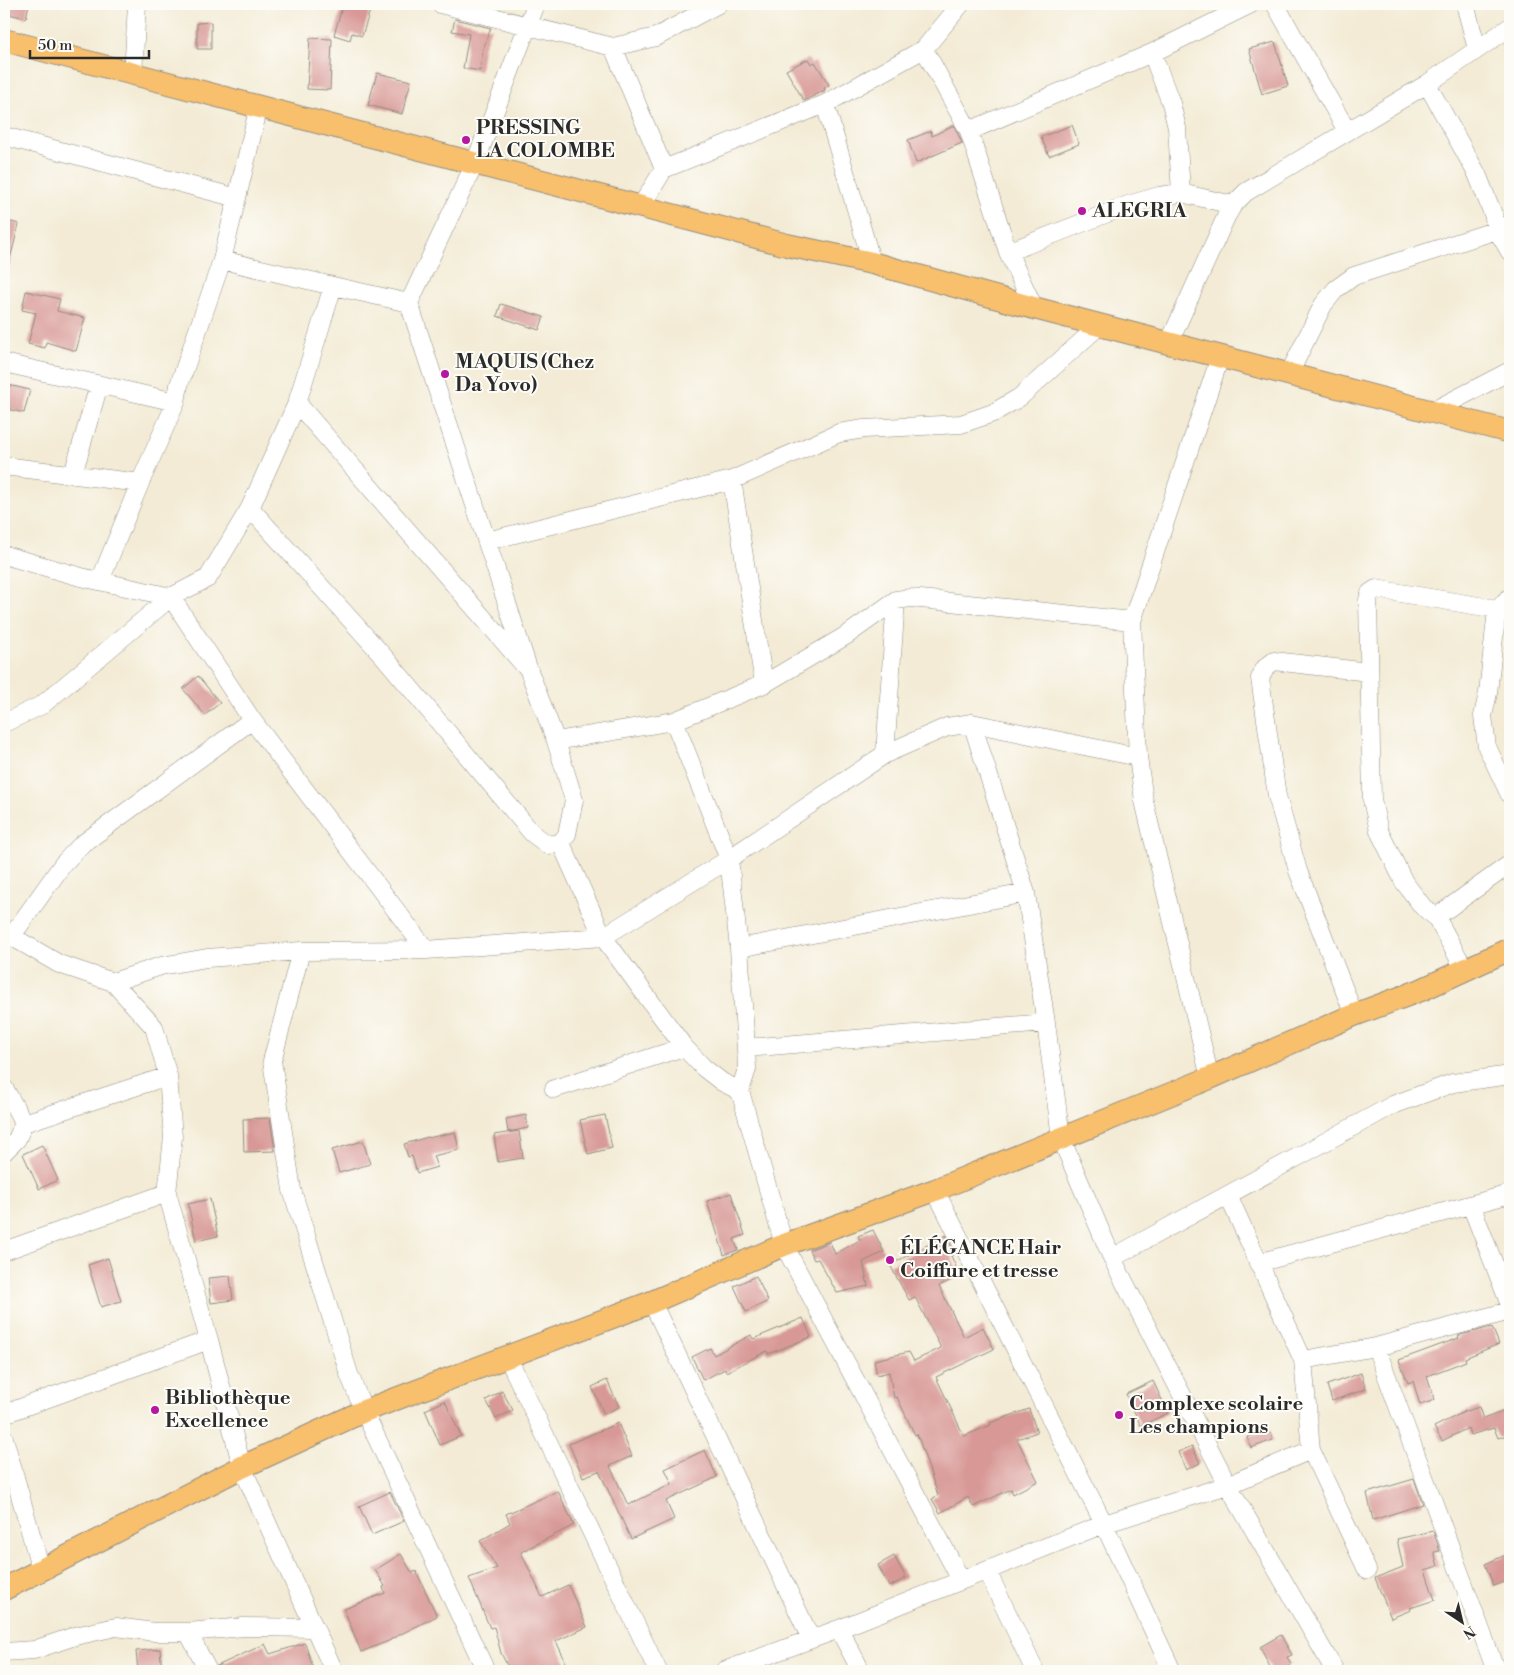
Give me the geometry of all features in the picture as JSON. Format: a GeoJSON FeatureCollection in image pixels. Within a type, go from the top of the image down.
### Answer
{"type":"FeatureCollection","features":[{"type":"Feature","properties":{"kind":"main road"},"geometry":{"type":"LineString","coordinates":[[4,40],[787,245],[872,263],[1034,308],[1510,432]]}},
{"type":"Feature","properties":{"kind":"main road"},"geometry":{"type":"LineString","coordinates":[[4,1589],[242,1468],[364,1411],[652,1302],[784,1245],[935,1190],[1210,1078],[1354,1015],[1421,990],[1510,949]]}},
{"type":"Feature","properties":{"kind":"street"},"geometry":{"type":"LineString","coordinates":[[132,75],[138,4]]}},
{"type":"Feature","properties":{"kind":"street"},"geometry":{"type":"LineString","coordinates":[[440,4],[613,47],[656,37],[718,4]]}},
{"type":"Feature","properties":{"kind":"street"},"geometry":{"type":"LineString","coordinates":[[536,4],[475,163],[409,303],[529,671],[556,741],[574,800],[567,834],[561,844]]}},
{"type":"Feature","properties":{"kind":"street"},"geometry":{"type":"LineString","coordinates":[[641,206],[664,169],[825,104],[924,49],[961,4]]}},
{"type":"Feature","properties":{"kind":"street"},"geometry":{"type":"LineString","coordinates":[[969,131],[1152,53],[1250,4]]}},
{"type":"Feature","properties":{"kind":"street"},"geometry":{"type":"LineString","coordinates":[[1275,4],[1347,131]]}},
{"type":"Feature","properties":{"kind":"street"},"geometry":{"type":"LineString","coordinates":[[1465,4],[1477,49]]}},
{"type":"Feature","properties":{"kind":"street"},"geometry":{"type":"LineString","coordinates":[[1169,343],[1233,205],[1246,192],[1427,84],[1510,27]]}},
{"type":"Feature","properties":{"kind":"street"},"geometry":{"type":"LineString","coordinates":[[613,47],[664,169]]}},
{"type":"Feature","properties":{"kind":"street"},"geometry":{"type":"LineString","coordinates":[[924,49],[969,131],[1008,252],[1034,308]]}},
{"type":"Feature","properties":{"kind":"street"},"geometry":{"type":"LineString","coordinates":[[1152,53],[1171,103],[1177,128],[1181,193]]}},
{"type":"Feature","properties":{"kind":"street"},"geometry":{"type":"LineString","coordinates":[[1427,84],[1477,174],[1494,214],[1504,227],[1510,252]]}},
{"type":"Feature","properties":{"kind":"street"},"geometry":{"type":"LineString","coordinates":[[825,104],[872,263]]}},
{"type":"Feature","properties":{"kind":"street"},"geometry":{"type":"LineString","coordinates":[[100,581],[176,402],[179,385],[222,260],[259,106]]}},
{"type":"Feature","properties":{"kind":"street"},"geometry":{"type":"LineString","coordinates":[[4,136],[237,198]]}},
{"type":"Feature","properties":{"kind":"street"},"geometry":{"type":"LineString","coordinates":[[1008,252],[1128,205],[1159,196],[1181,193],[1233,205]]}},
{"type":"Feature","properties":{"kind":"street"},"geometry":{"type":"LineString","coordinates":[[1289,374],[1323,305],[1336,289],[1354,276],[1504,227]]}},
{"type":"Feature","properties":{"kind":"street"},"geometry":{"type":"LineString","coordinates":[[222,260],[409,303]]}},
{"type":"Feature","properties":{"kind":"street"},"geometry":{"type":"LineString","coordinates":[[4,723],[42,705],[172,597],[208,578],[250,508],[297,404],[333,286]]}},
{"type":"Feature","properties":{"kind":"street"},"geometry":{"type":"LineString","coordinates":[[487,541],[732,480],[840,433],[864,428],[961,424],[993,413],[1020,397],[1101,324]]}},
{"type":"Feature","properties":{"kind":"street"},"geometry":{"type":"LineString","coordinates":[[1210,1078],[1144,801],[1138,757],[1132,621],[1220,357]]}},
{"type":"Feature","properties":{"kind":"street"},"geometry":{"type":"LineString","coordinates":[[4,363],[176,402]]}},
{"type":"Feature","properties":{"kind":"street"},"geometry":{"type":"LineString","coordinates":[[1432,412],[1510,371]]}},
{"type":"Feature","properties":{"kind":"street"},"geometry":{"type":"LineString","coordinates":[[73,474],[99,385]]}},
{"type":"Feature","properties":{"kind":"street"},"geometry":{"type":"LineString","coordinates":[[297,404],[529,671]]}},
{"type":"Feature","properties":{"kind":"street"},"geometry":{"type":"LineString","coordinates":[[4,466],[140,483]]}},
{"type":"Feature","properties":{"kind":"street"},"geometry":{"type":"LineString","coordinates":[[732,480],[764,684]]}},
{"type":"Feature","properties":{"kind":"street"},"geometry":{"type":"LineString","coordinates":[[250,508],[386,659],[532,832],[548,845],[561,844]]}},
{"type":"Feature","properties":{"kind":"street"},"geometry":{"type":"LineString","coordinates":[[4,555],[100,581],[172,597],[252,720],[426,950]]}},
{"type":"Feature","properties":{"kind":"street"},"geometry":{"type":"LineString","coordinates":[[1465,970],[1436,917],[1424,907],[1404,882],[1379,831],[1372,800],[1368,600],[1370,593],[1376,589],[1506,606],[1483,716],[1487,747],[1510,795]]}},
{"type":"Feature","properties":{"kind":"street"},"geometry":{"type":"LineString","coordinates":[[556,741],[674,721],[764,684],[848,635],[896,600],[911,598],[1132,621]]}},
{"type":"Feature","properties":{"kind":"street"},"geometry":{"type":"LineString","coordinates":[[885,754],[896,600]]}},
{"type":"Feature","properties":{"kind":"street"},"geometry":{"type":"LineString","coordinates":[[1354,1015],[1298,871],[1277,796],[1260,678],[1265,668],[1274,661],[1369,672]]}},
{"type":"Feature","properties":{"kind":"street"},"geometry":{"type":"LineString","coordinates":[[252,720],[81,845],[63,864],[8,934],[59,964],[113,982],[154,1027],[168,1076],[173,1137],[167,1193],[209,1340],[242,1468],[334,1671]]}},
{"type":"Feature","properties":{"kind":"street"},"geometry":{"type":"LineString","coordinates":[[674,721],[729,858],[739,948],[747,1069],[740,1091],[784,1245],[961,1580]]}},
{"type":"Feature","properties":{"kind":"street"},"geometry":{"type":"LineString","coordinates":[[113,982],[160,966],[207,958],[300,951],[426,950],[603,937],[729,858],[885,754],[947,727],[972,723],[1138,757]]}},
{"type":"Feature","properties":{"kind":"street"},"geometry":{"type":"LineString","coordinates":[[972,723],[1026,893],[1061,1138],[1112,1258],[1228,1485],[1335,1671]]}},
{"type":"Feature","properties":{"kind":"street"},"geometry":{"type":"LineString","coordinates":[[561,844],[603,937],[684,1047],[704,1068],[722,1082],[740,1091]]}},
{"type":"Feature","properties":{"kind":"street"},"geometry":{"type":"LineString","coordinates":[[1436,917],[1510,864]]}},
{"type":"Feature","properties":{"kind":"street"},"geometry":{"type":"LineString","coordinates":[[739,948],[1026,893]]}},
{"type":"Feature","properties":{"kind":"street"},"geometry":{"type":"LineString","coordinates":[[300,951],[272,1061],[292,1190],[349,1374],[364,1411],[486,1671]]}},
{"type":"Feature","properties":{"kind":"street"},"geometry":{"type":"LineString","coordinates":[[746,1048],[1046,1023]]}},
{"type":"Feature","properties":{"kind":"street"},"geometry":{"type":"LineString","coordinates":[[554,1089],[684,1047]]}},
{"type":"Feature","properties":{"kind":"street"},"geometry":{"type":"LineString","coordinates":[[1112,1258],[1393,1105],[1453,1083],[1510,1075]]}},
{"type":"Feature","properties":{"kind":"street"},"geometry":{"type":"LineString","coordinates":[[4,1152],[17,1139],[24,1123],[168,1076]]}},
{"type":"Feature","properties":{"kind":"street"},"geometry":{"type":"LineString","coordinates":[[4,1088],[24,1123]]}},
{"type":"Feature","properties":{"kind":"street"},"geometry":{"type":"LineString","coordinates":[[935,1190],[1104,1524],[1172,1671]]}},
{"type":"Feature","properties":{"kind":"street"},"geometry":{"type":"LineString","coordinates":[[4,1251],[167,1193]]}},
{"type":"Feature","properties":{"kind":"street"},"geometry":{"type":"LineString","coordinates":[[1258,1263],[1510,1194]]}},
{"type":"Feature","properties":{"kind":"street"},"geometry":{"type":"LineString","coordinates":[[1228,1195],[1303,1360],[1311,1450],[1367,1570]]}},
{"type":"Feature","properties":{"kind":"street"},"geometry":{"type":"LineString","coordinates":[[1471,1204],[1510,1305]]}},
{"type":"Feature","properties":{"kind":"street"},"geometry":{"type":"LineString","coordinates":[[652,1302],[811,1639]]}},
{"type":"Feature","properties":{"kind":"street"},"geometry":{"type":"LineString","coordinates":[[1303,1360],[1376,1346],[1510,1312]]}},
{"type":"Feature","properties":{"kind":"street"},"geometry":{"type":"LineString","coordinates":[[4,1414],[209,1340]]}},
{"type":"Feature","properties":{"kind":"street"},"geometry":{"type":"LineString","coordinates":[[1376,1346],[1496,1671]]}},
{"type":"Feature","properties":{"kind":"street"},"geometry":{"type":"LineString","coordinates":[[508,1356],[658,1671]]}},
{"type":"Feature","properties":{"kind":"street"},"geometry":{"type":"LineString","coordinates":[[4,1438],[41,1570]]}},
{"type":"Feature","properties":{"kind":"street"},"geometry":{"type":"LineString","coordinates":[[724,1671],[839,1629],[1104,1524],[1228,1485],[1311,1450]]}},
{"type":"Feature","properties":{"kind":"street"},"geometry":{"type":"LineString","coordinates":[[987,1571],[1035,1671]]}},
{"type":"Feature","properties":{"kind":"street"},"geometry":{"type":"LineString","coordinates":[[4,1652],[34,1650],[75,1636],[116,1627],[155,1632],[188,1632],[244,1627],[315,1628]]}},
{"type":"Feature","properties":{"kind":"street"},"geometry":{"type":"LineString","coordinates":[[839,1629],[861,1671]]}},
{"type":"Feature","properties":{"kind":"street"},"geometry":{"type":"LineString","coordinates":[[188,1632],[208,1671]]}},
{"type":"Feature","properties":{"kind":"building"},"geometry":{"type":"Polygon","coordinates":[[[4,4],[29,4],[26,18],[4,13],[4,4]]]}},
{"type":"Feature","properties":{"kind":"building"},"geometry":{"type":"Polygon","coordinates":[[[343,4],[372,4],[362,36],[352,33],[350,40],[334,35],[343,4]]]}},
{"type":"Feature","properties":{"kind":"building"},"geometry":{"type":"Polygon","coordinates":[[[455,19],[491,28],[483,49],[480,71],[463,68],[469,34],[452,31],[455,19]]]}},
{"type":"Feature","properties":{"kind":"building"},"geometry":{"type":"Polygon","coordinates":[[[211,22],[211,49],[197,49],[197,23],[211,22]]]}},
{"type":"Feature","properties":{"kind":"building"},"geometry":{"type":"Polygon","coordinates":[[[310,38],[332,39],[330,90],[307,89],[310,38]]]}},
{"type":"Feature","properties":{"kind":"building"},"geometry":{"type":"Polygon","coordinates":[[[1275,42],[1288,86],[1262,94],[1249,49],[1275,42]]]}},
{"type":"Feature","properties":{"kind":"building"},"geometry":{"type":"Polygon","coordinates":[[[808,59],[811,64],[815,62],[829,85],[824,88],[825,90],[804,101],[786,70],[808,59]]]}},
{"type":"Feature","properties":{"kind":"building"},"geometry":{"type":"Polygon","coordinates":[[[377,73],[411,81],[402,114],[368,105],[377,73]]]}},
{"type":"Feature","properties":{"kind":"building"},"geometry":{"type":"Polygon","coordinates":[[[954,125],[962,143],[916,163],[908,140],[931,131],[932,136],[954,125]]]}},
{"type":"Feature","properties":{"kind":"building"},"geometry":{"type":"Polygon","coordinates":[[[1072,125],[1079,144],[1049,156],[1041,137],[1072,125]]]}},
{"type":"Feature","properties":{"kind":"building"},"geometry":{"type":"Polygon","coordinates":[[[4,220],[19,224],[8,267],[4,266],[4,220]]]}},
{"type":"Feature","properties":{"kind":"building"},"geometry":{"type":"Polygon","coordinates":[[[26,291],[60,299],[57,311],[85,318],[76,351],[46,342],[45,348],[28,344],[36,313],[22,310],[26,291]]]}},
{"type":"Feature","properties":{"kind":"building"},"geometry":{"type":"Polygon","coordinates":[[[501,304],[544,317],[539,330],[497,316],[501,304]]]}},
{"type":"Feature","properties":{"kind":"building"},"geometry":{"type":"Polygon","coordinates":[[[4,384],[30,390],[24,413],[4,408],[4,384]]]}},
{"type":"Feature","properties":{"kind":"building"},"geometry":{"type":"Polygon","coordinates":[[[198,676],[220,703],[205,715],[183,689],[198,676]]]}},
{"type":"Feature","properties":{"kind":"building"},"geometry":{"type":"Polygon","coordinates":[[[526,1115],[528,1128],[508,1132],[506,1119],[526,1115]]]}},
{"type":"Feature","properties":{"kind":"building"},"geometry":{"type":"Polygon","coordinates":[[[605,1115],[612,1148],[588,1154],[580,1120],[605,1115]]]}},
{"type":"Feature","properties":{"kind":"building"},"geometry":{"type":"Polygon","coordinates":[[[270,1118],[275,1151],[244,1152],[243,1119],[270,1118]]]}},
{"type":"Feature","properties":{"kind":"building"},"geometry":{"type":"Polygon","coordinates":[[[519,1131],[523,1158],[498,1162],[494,1135],[519,1131]]]}},
{"type":"Feature","properties":{"kind":"building"},"geometry":{"type":"Polygon","coordinates":[[[455,1132],[459,1150],[433,1156],[437,1167],[417,1173],[412,1156],[408,1157],[404,1144],[455,1132]]]}},
{"type":"Feature","properties":{"kind":"building"},"geometry":{"type":"Polygon","coordinates":[[[363,1141],[370,1164],[339,1173],[332,1150],[363,1141]]]}},
{"type":"Feature","properties":{"kind":"building"},"geometry":{"type":"Polygon","coordinates":[[[42,1145],[58,1180],[39,1189],[23,1154],[42,1145]]]}},
{"type":"Feature","properties":{"kind":"building"},"geometry":{"type":"Polygon","coordinates":[[[731,1193],[745,1235],[734,1239],[738,1250],[724,1255],[707,1201],[731,1193]]]}},
{"type":"Feature","properties":{"kind":"building"},"geometry":{"type":"Polygon","coordinates":[[[210,1199],[218,1236],[196,1241],[188,1204],[210,1199]]]}},
{"type":"Feature","properties":{"kind":"building"},"geometry":{"type":"Polygon","coordinates":[[[873,1230],[884,1252],[863,1262],[868,1286],[837,1293],[818,1259],[814,1260],[809,1250],[830,1242],[835,1254],[860,1240],[858,1236],[873,1230]]]}},
{"type":"Feature","properties":{"kind":"building"},"geometry":{"type":"Polygon","coordinates":[[[946,1235],[955,1254],[951,1256],[960,1276],[939,1286],[964,1337],[983,1327],[994,1349],[936,1377],[964,1436],[991,1425],[990,1423],[1029,1409],[1037,1432],[1017,1439],[1038,1481],[1013,1494],[1011,1489],[973,1507],[968,1497],[940,1513],[932,1499],[938,1495],[917,1434],[915,1435],[897,1397],[894,1398],[889,1372],[877,1375],[874,1360],[909,1352],[914,1361],[941,1348],[915,1297],[909,1300],[890,1265],[946,1235]]]}},
{"type":"Feature","properties":{"kind":"building"},"geometry":{"type":"Polygon","coordinates":[[[108,1258],[121,1301],[101,1307],[88,1265],[108,1258]]]}},
{"type":"Feature","properties":{"kind":"building"},"geometry":{"type":"Polygon","coordinates":[[[230,1276],[233,1300],[211,1303],[208,1278],[230,1276]]]}},
{"type":"Feature","properties":{"kind":"building"},"geometry":{"type":"Polygon","coordinates":[[[756,1276],[768,1301],[746,1312],[734,1286],[756,1276]]]}},
{"type":"Feature","properties":{"kind":"building"},"geometry":{"type":"Polygon","coordinates":[[[803,1318],[811,1337],[768,1354],[767,1351],[726,1372],[725,1369],[703,1380],[692,1357],[710,1348],[714,1355],[751,1335],[753,1339],[803,1318]]]}},
{"type":"Feature","properties":{"kind":"building"},"geometry":{"type":"Polygon","coordinates":[[[1492,1327],[1499,1344],[1465,1358],[1466,1361],[1427,1376],[1435,1400],[1420,1405],[1413,1381],[1408,1383],[1399,1360],[1459,1338],[1458,1336],[1460,1335],[1492,1327]]]}},
{"type":"Feature","properties":{"kind":"building"},"geometry":{"type":"Polygon","coordinates":[[[1361,1373],[1366,1389],[1332,1401],[1327,1385],[1361,1373]]]}},
{"type":"Feature","properties":{"kind":"building"},"geometry":{"type":"Polygon","coordinates":[[[607,1380],[619,1407],[604,1414],[592,1387],[607,1380]]]}},
{"type":"Feature","properties":{"kind":"building"},"geometry":{"type":"Polygon","coordinates":[[[1153,1381],[1168,1413],[1141,1426],[1126,1394],[1153,1381]]]}},
{"type":"Feature","properties":{"kind":"building"},"geometry":{"type":"Polygon","coordinates":[[[502,1391],[513,1410],[496,1419],[486,1400],[502,1391]]]}},
{"type":"Feature","properties":{"kind":"building"},"geometry":{"type":"Polygon","coordinates":[[[445,1401],[461,1436],[440,1445],[425,1410],[445,1401]]]}},
{"type":"Feature","properties":{"kind":"building"},"geometry":{"type":"Polygon","coordinates":[[[1479,1407],[1483,1419],[1510,1409],[1510,1434],[1498,1438],[1494,1428],[1470,1435],[1468,1428],[1442,1441],[1434,1427],[1464,1412],[1479,1407]]]}},
{"type":"Feature","properties":{"kind":"building"},"geometry":{"type":"Polygon","coordinates":[[[618,1423],[632,1456],[610,1466],[628,1505],[672,1484],[665,1469],[705,1450],[717,1477],[666,1501],[674,1519],[631,1539],[599,1471],[583,1477],[569,1444],[618,1423]]]}},
{"type":"Feature","properties":{"kind":"building"},"geometry":{"type":"Polygon","coordinates":[[[1269,1429],[1273,1440],[1251,1448],[1247,1437],[1269,1429]]]}},
{"type":"Feature","properties":{"kind":"building"},"geometry":{"type":"Polygon","coordinates":[[[1192,1446],[1200,1463],[1186,1470],[1178,1452],[1192,1446]]]}},
{"type":"Feature","properties":{"kind":"building"},"geometry":{"type":"Polygon","coordinates":[[[1414,1479],[1423,1504],[1373,1520],[1367,1493],[1414,1479]]]}},
{"type":"Feature","properties":{"kind":"building"},"geometry":{"type":"Polygon","coordinates":[[[558,1491],[574,1525],[521,1552],[542,1597],[568,1585],[587,1627],[556,1641],[570,1671],[510,1671],[501,1653],[494,1627],[490,1628],[469,1578],[497,1568],[480,1541],[510,1523],[506,1514],[558,1491]]]}},
{"type":"Feature","properties":{"kind":"building"},"geometry":{"type":"Polygon","coordinates":[[[390,1492],[404,1521],[372,1535],[359,1506],[390,1492]]]}},
{"type":"Feature","properties":{"kind":"building"},"geometry":{"type":"Polygon","coordinates":[[[1433,1531],[1440,1551],[1434,1552],[1438,1566],[1425,1570],[1435,1600],[1410,1608],[1411,1610],[1391,1618],[1375,1578],[1403,1567],[1397,1539],[1433,1531]]]}},
{"type":"Feature","properties":{"kind":"building"},"geometry":{"type":"Polygon","coordinates":[[[1510,1553],[1510,1580],[1494,1586],[1485,1564],[1510,1553]]]}},
{"type":"Feature","properties":{"kind":"building"},"geometry":{"type":"Polygon","coordinates":[[[401,1554],[412,1573],[416,1571],[437,1616],[391,1640],[361,1652],[344,1609],[385,1593],[383,1587],[385,1586],[375,1570],[401,1554]]]}},
{"type":"Feature","properties":{"kind":"building"},"geometry":{"type":"Polygon","coordinates":[[[894,1556],[906,1578],[889,1587],[878,1565],[894,1556]]]}},
{"type":"Feature","properties":{"kind":"building"},"geometry":{"type":"Polygon","coordinates":[[[1281,1635],[1292,1655],[1287,1657],[1291,1665],[1278,1671],[1272,1671],[1260,1647],[1281,1635]]]}},
{"type":"Feature","properties":{"kind":"building"},"geometry":{"type":"Polygon","coordinates":[[[305,1643],[314,1671],[219,1671],[217,1666],[265,1644],[270,1654],[305,1643]]]}},
{"type":"Feature","properties":{"kind":"building"},"geometry":{"type":"Polygon","coordinates":[[[160,1649],[162,1671],[138,1671],[136,1651],[160,1649]]]}},
{"type":"Feature","properties":{"kind":"place","name":"PRESSING LA COLOMBE"},"geometry":{"type":"Point","coordinates":[466,140]}},
{"type":"Feature","properties":{"kind":"place","name":"ALEGRIA"},"geometry":{"type":"Point","coordinates":[1082,211]}},
{"type":"Feature","properties":{"kind":"place","name":"MAQUIS (Chez Da Yovo)"},"geometry":{"type":"Point","coordinates":[445,374]}},
{"type":"Feature","properties":{"kind":"place","name":"ÉLÉGANCE Hair Coiffure et tresse"},"geometry":{"type":"Point","coordinates":[890,1260]}},
{"type":"Feature","properties":{"kind":"place","name":"Bibliothèque Excellence"},"geometry":{"type":"Point","coordinates":[155,1410]}},
{"type":"Feature","properties":{"kind":"place","name":"Complexe scolaire Les champions"},"geometry":{"type":"Point","coordinates":[1119,1415]}}]}
